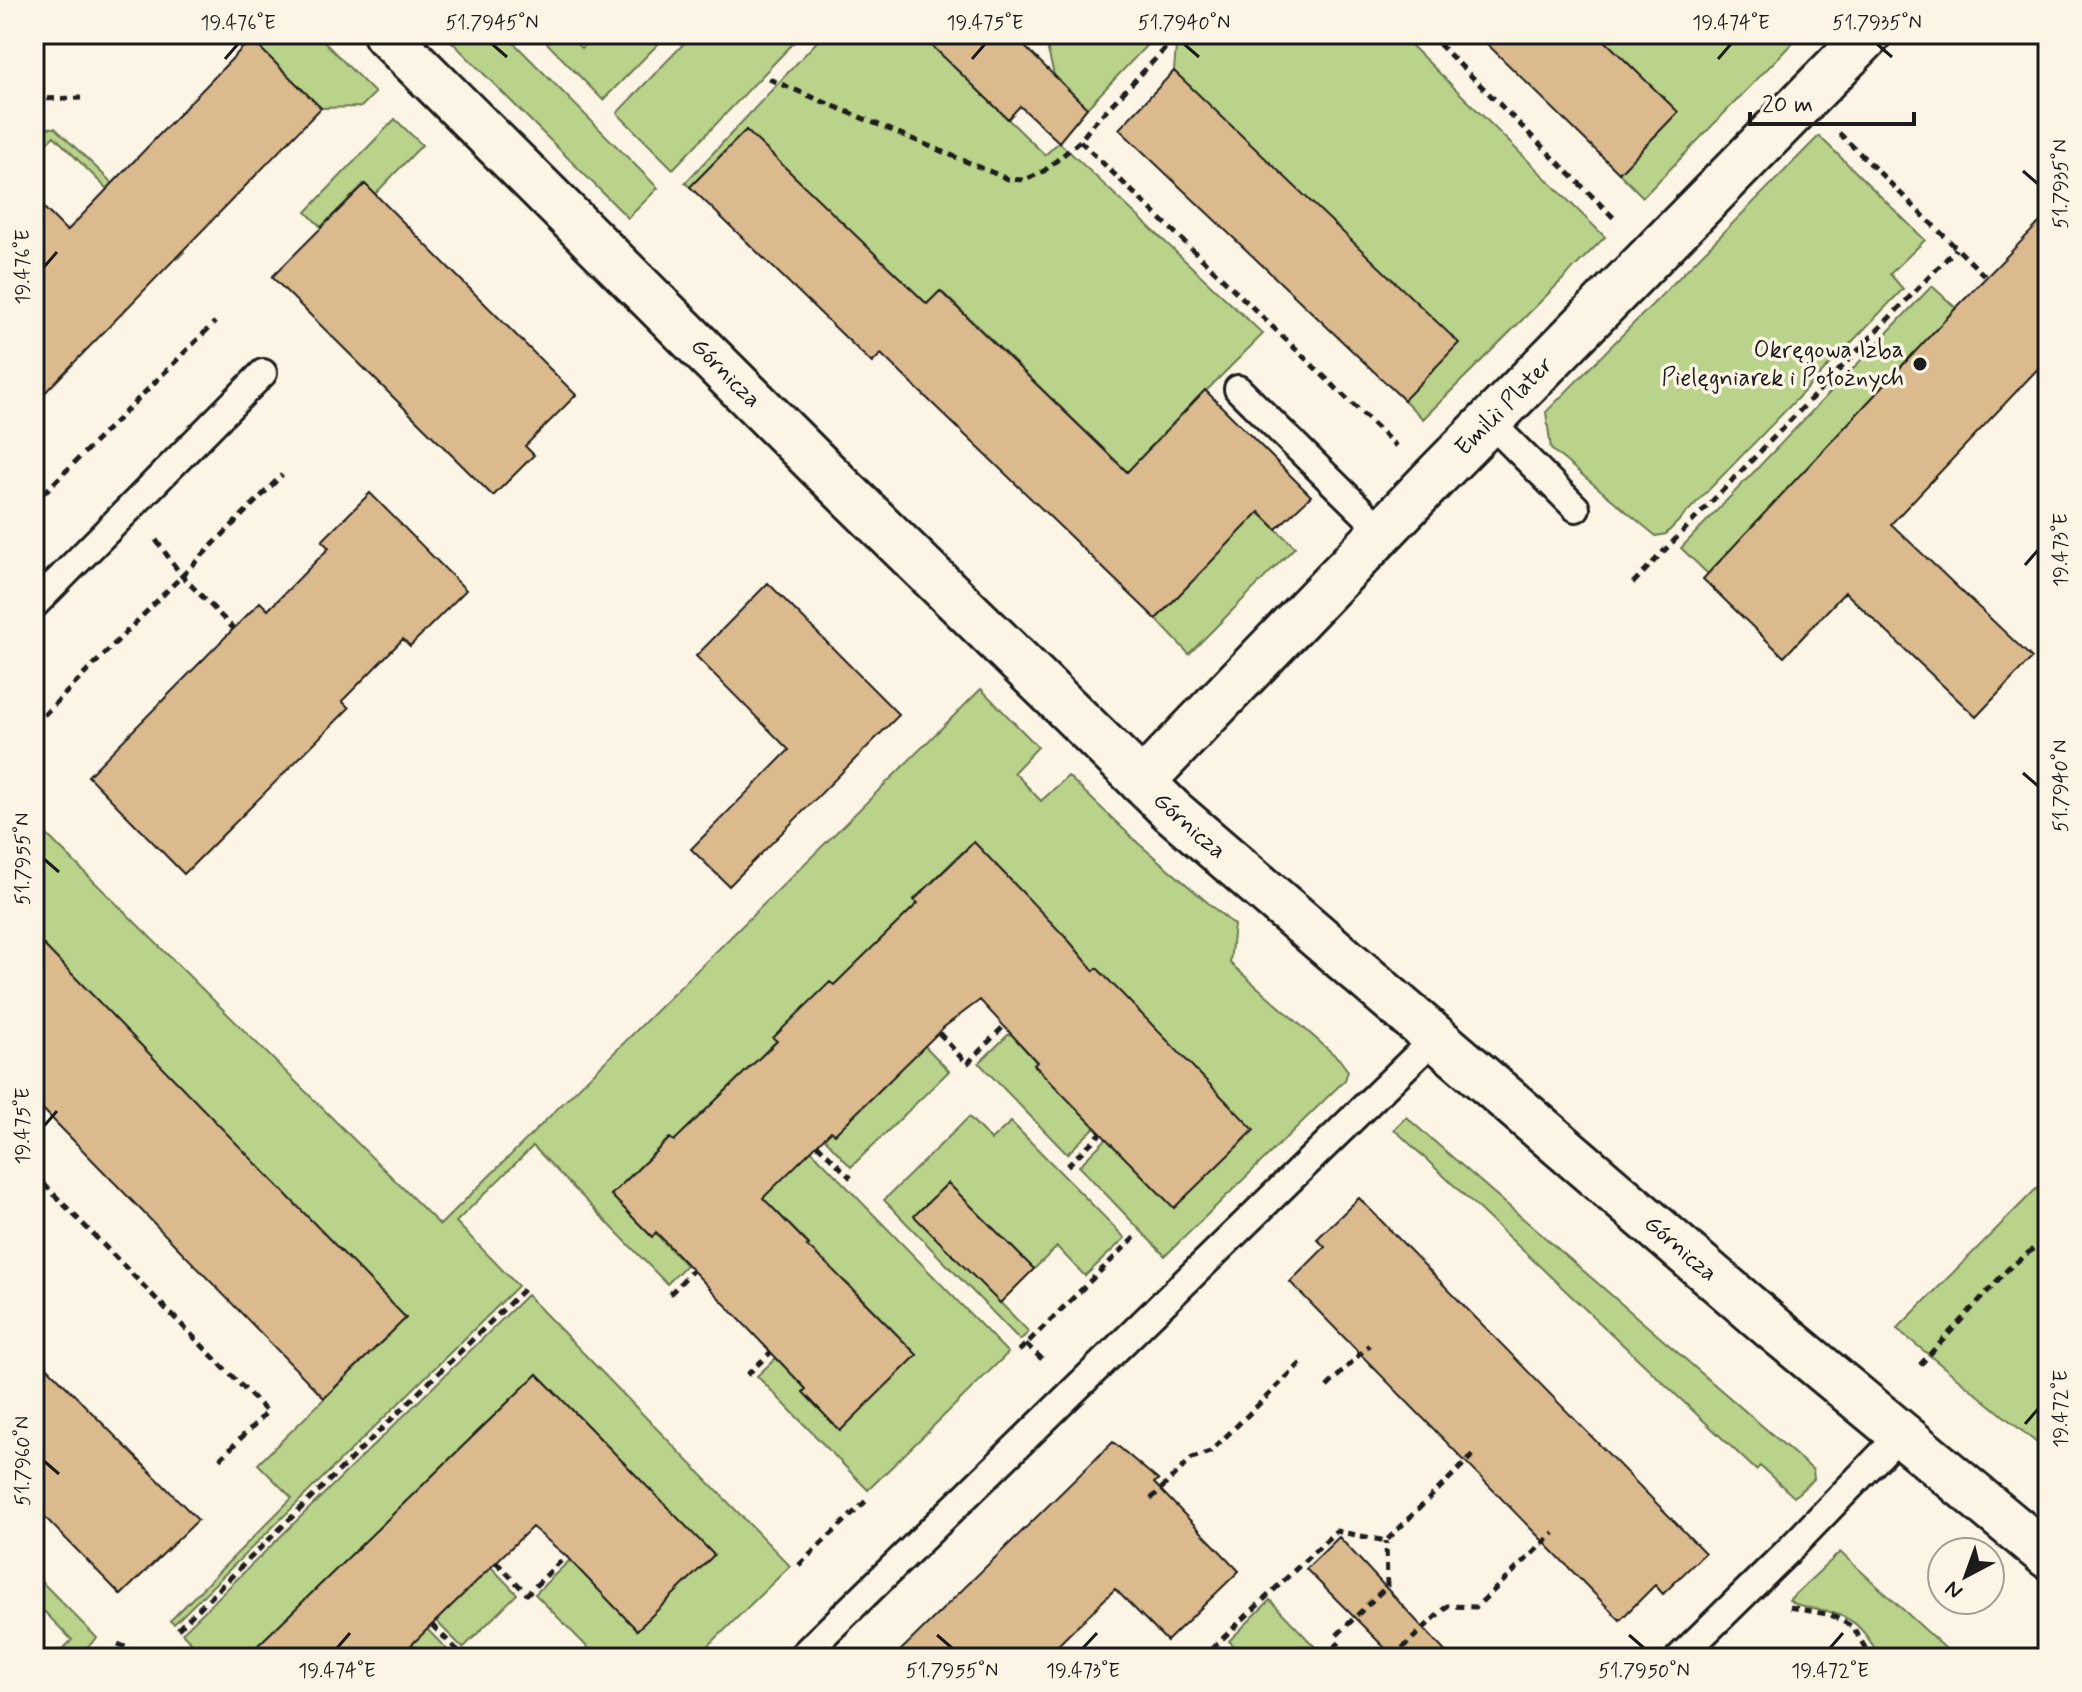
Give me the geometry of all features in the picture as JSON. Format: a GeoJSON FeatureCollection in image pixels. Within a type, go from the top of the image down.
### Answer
{"type":"FeatureCollection","features":[{"type":"Feature","properties":{"kind":"street","name":"Górnicza"},"geometry":{"type":"LineString","coordinates":[[386,34],[801,448],[1142,782],[1773,1328],[2048,1556]]}},
{"type":"Feature","properties":{"kind":"street","name":"Emilii Plater"},"geometry":{"type":"LineString","coordinates":[[1142,782],[1651,254],[1869,34]]}},
{"type":"Feature","properties":{"kind":"lane"},"geometry":{"type":"LineString","coordinates":[[34,605],[263,373]]}},
{"type":"Feature","properties":{"kind":"lane"},"geometry":{"type":"LineString","coordinates":[[1238,389],[1382,531]]}},
{"type":"Feature","properties":{"kind":"lane"},"geometry":{"type":"LineString","coordinates":[[1489,421],[1576,508]]}},
{"type":"Feature","properties":{"kind":"lane"},"geometry":{"type":"LineString","coordinates":[[800,1658],[1437,1036]]}},
{"type":"Feature","properties":{"kind":"lane"},"geometry":{"type":"LineString","coordinates":[[1679,1658],[1901,1434]]}},
{"type":"Feature","properties":{"kind":"path"},"geometry":{"type":"LineString","coordinates":[[769,79],[1008,179],[1025,180],[1044,171],[1080,141],[1164,50],[1165,34]]}},
{"type":"Feature","properties":{"kind":"path"},"geometry":{"type":"LineString","coordinates":[[1429,34],[1651,254]]}},
{"type":"Feature","properties":{"kind":"path"},"geometry":{"type":"LineString","coordinates":[[34,102],[38,99],[81,98]]}},
{"type":"Feature","properties":{"kind":"path"},"geometry":{"type":"LineString","coordinates":[[1806,99],[1987,278]]}},
{"type":"Feature","properties":{"kind":"path"},"geometry":{"type":"LineString","coordinates":[[1080,141],[1432,480]]}},
{"type":"Feature","properties":{"kind":"path"},"geometry":{"type":"LineString","coordinates":[[1633,583],[1956,249]]}},
{"type":"Feature","properties":{"kind":"path"},"geometry":{"type":"LineString","coordinates":[[34,503],[215,322]]}},
{"type":"Feature","properties":{"kind":"path"},"geometry":{"type":"LineString","coordinates":[[34,725],[282,475]]}},
{"type":"Feature","properties":{"kind":"path"},"geometry":{"type":"LineString","coordinates":[[128,510],[157,541],[182,576],[234,629]]}},
{"type":"Feature","properties":{"kind":"path"},"geometry":{"type":"LineString","coordinates":[[939,1033],[967,1064],[1004,1026]]}},
{"type":"Feature","properties":{"kind":"path"},"geometry":{"type":"LineString","coordinates":[[1067,1166],[1101,1133]]}},
{"type":"Feature","properties":{"kind":"path"},"geometry":{"type":"LineString","coordinates":[[817,1144],[851,1178]]}},
{"type":"Feature","properties":{"kind":"path"},"geometry":{"type":"LineString","coordinates":[[34,1174],[267,1412],[220,1459]]}},
{"type":"Feature","properties":{"kind":"path"},"geometry":{"type":"LineString","coordinates":[[1019,1351],[1135,1237]]}},
{"type":"Feature","properties":{"kind":"path"},"geometry":{"type":"LineString","coordinates":[[1920,1365],[2008,1269],[2048,1237]]}},
{"type":"Feature","properties":{"kind":"path"},"geometry":{"type":"LineString","coordinates":[[670,1294],[692,1271]]}},
{"type":"Feature","properties":{"kind":"path"},"geometry":{"type":"LineString","coordinates":[[178,1629],[527,1286]]}},
{"type":"Feature","properties":{"kind":"path"},"geometry":{"type":"LineString","coordinates":[[1327,1387],[1369,1345]]}},
{"type":"Feature","properties":{"kind":"path"},"geometry":{"type":"LineString","coordinates":[[747,1375],[771,1352]]}},
{"type":"Feature","properties":{"kind":"path"},"geometry":{"type":"LineString","coordinates":[[1151,1499],[1192,1458],[1210,1452],[1302,1362]]}},
{"type":"Feature","properties":{"kind":"path"},"geometry":{"type":"LineString","coordinates":[[1324,1658],[1387,1586],[1386,1541],[1475,1453]]}},
{"type":"Feature","properties":{"kind":"path"},"geometry":{"type":"LineString","coordinates":[[799,1565],[868,1499]]}},
{"type":"Feature","properties":{"kind":"path"},"geometry":{"type":"LineString","coordinates":[[1206,1657],[1336,1531],[1386,1541]]}},
{"type":"Feature","properties":{"kind":"path"},"geometry":{"type":"LineString","coordinates":[[1392,1658],[1447,1606],[1476,1607],[1554,1533]]}},
{"type":"Feature","properties":{"kind":"path"},"geometry":{"type":"LineString","coordinates":[[496,1562],[527,1594],[566,1556]]}},
{"type":"Feature","properties":{"kind":"path"},"geometry":{"type":"LineString","coordinates":[[1786,1605],[1831,1615],[1853,1627],[1871,1658]]}},
{"type":"Feature","properties":{"kind":"path"},"geometry":{"type":"LineString","coordinates":[[432,1625],[463,1656]]}},
{"type":"Feature","properties":{"kind":"path"},"geometry":{"type":"LineString","coordinates":[[118,1644],[150,1658]]}},
{"type":"Feature","properties":{"kind":"green space"},"geometry":{"type":"Polygon","coordinates":[[[257,34],[316,34],[375,93],[361,107],[321,108],[251,39],[257,34]]]}},
{"type":"Feature","properties":{"kind":"green space"},"geometry":{"type":"Polygon","coordinates":[[[505,34],[658,188],[628,218],[445,35],[505,34]]]}},
{"type":"Feature","properties":{"kind":"green space"},"geometry":{"type":"Polygon","coordinates":[[[538,34],[566,34],[581,48],[595,34],[668,34],[603,100],[538,34]]]}},
{"type":"Feature","properties":{"kind":"green space"},"geometry":{"type":"Polygon","coordinates":[[[693,34],[802,34],[673,169],[617,113],[693,34]]]}},
{"type":"Feature","properties":{"kind":"green space"},"geometry":{"type":"Polygon","coordinates":[[[824,34],[920,34],[1045,155],[1059,142],[1263,334],[1169,428],[1295,547],[1189,654],[1156,619],[1215,557],[941,291],[927,304],[746,130],[690,187],[685,183],[824,34]]]}},
{"type":"Feature","properties":{"kind":"green space"},"geometry":{"type":"Polygon","coordinates":[[[1044,34],[1152,34],[1146,46],[1087,108],[1054,75],[1044,34]]]}},
{"type":"Feature","properties":{"kind":"green space"},"geometry":{"type":"Polygon","coordinates":[[[1177,34],[1400,34],[1605,237],[1423,419],[1404,400],[1174,71],[1177,34]]]}},
{"type":"Feature","properties":{"kind":"green space"},"geometry":{"type":"Polygon","coordinates":[[[1598,34],[1801,34],[1643,197],[1619,173],[1678,112],[1598,34]]]}},
{"type":"Feature","properties":{"kind":"green space"},"geometry":{"type":"Polygon","coordinates":[[[395,119],[422,145],[375,194],[364,184],[321,227],[306,212],[395,119]]]}},
{"type":"Feature","properties":{"kind":"green space"},"geometry":{"type":"Polygon","coordinates":[[[34,127],[55,128],[184,252],[177,259],[54,136],[34,155],[34,127]]]}},
{"type":"Feature","properties":{"kind":"green space"},"geometry":{"type":"Polygon","coordinates":[[[1819,136],[1925,240],[1890,274],[1903,289],[1666,534],[1656,536],[1551,449],[1546,412],[1819,136]]]}},
{"type":"Feature","properties":{"kind":"green space"},"geometry":{"type":"Polygon","coordinates":[[[1932,286],[1956,308],[1708,574],[1681,548],[1932,286]]]}},
{"type":"Feature","properties":{"kind":"green space"},"geometry":{"type":"Polygon","coordinates":[[[981,689],[1038,747],[1014,772],[1041,801],[1068,776],[1139,844],[1234,925],[1230,963],[1339,1059],[1348,1071],[1345,1080],[1165,1256],[1079,1166],[1106,1139],[1108,1140],[1254,1130],[1254,1129],[1251,1127],[1248,1130],[1235,1111],[1097,969],[1094,972],[1062,940],[1066,937],[1063,933],[1059,936],[1026,896],[973,842],[914,899],[918,903],[674,1141],[669,1138],[611,1195],[651,1236],[655,1233],[686,1265],[667,1284],[533,1146],[456,1222],[518,1286],[174,1624],[170,1621],[292,1498],[258,1464],[406,1318],[34,935],[34,822],[440,1225],[981,689]]]}},
{"type":"Feature","properties":{"kind":"green space"},"geometry":{"type":"Polygon","coordinates":[[[1010,1033],[1095,1127],[1067,1154],[979,1063],[1010,1033]]]}},
{"type":"Feature","properties":{"kind":"green space"},"geometry":{"type":"Polygon","coordinates":[[[920,1044],[949,1071],[851,1167],[824,1138],[831,1131],[835,1134],[889,1081],[920,1044]]]}},
{"type":"Feature","properties":{"kind":"green space"},"geometry":{"type":"Polygon","coordinates":[[[969,1117],[991,1140],[1011,1122],[1125,1238],[1085,1276],[1057,1247],[1034,1269],[948,1183],[915,1215],[1029,1332],[1020,1340],[884,1200],[969,1117]]]}},
{"type":"Feature","properties":{"kind":"green space"},"geometry":{"type":"Polygon","coordinates":[[[1406,1117],[1813,1470],[1814,1479],[1794,1497],[1760,1466],[1756,1470],[1394,1129],[1406,1117]]]}},
{"type":"Feature","properties":{"kind":"green space"},"geometry":{"type":"Polygon","coordinates":[[[811,1150],[1008,1353],[868,1490],[757,1376],[776,1358],[806,1389],[803,1392],[840,1430],[917,1355],[847,1283],[828,1271],[831,1267],[825,1267],[806,1248],[809,1244],[759,1194],[811,1150]]]}},
{"type":"Feature","properties":{"kind":"green space"},"geometry":{"type":"Polygon","coordinates":[[[2048,1177],[2048,1452],[1897,1329],[2048,1177]]]}},
{"type":"Feature","properties":{"kind":"green space"},"geometry":{"type":"Polygon","coordinates":[[[527,1295],[790,1566],[696,1658],[598,1658],[535,1594],[570,1560],[637,1629],[714,1555],[537,1374],[245,1658],[207,1658],[182,1633],[527,1295]]]}},
{"type":"Feature","properties":{"kind":"green space"},"geometry":{"type":"Polygon","coordinates":[[[1840,1552],[1956,1658],[1880,1658],[1854,1623],[1837,1614],[1789,1600],[1840,1552]]]}},
{"type":"Feature","properties":{"kind":"green space"},"geometry":{"type":"Polygon","coordinates":[[[491,1567],[517,1594],[463,1648],[436,1621],[491,1567]]]}},
{"type":"Feature","properties":{"kind":"green space"},"geometry":{"type":"Polygon","coordinates":[[[34,1574],[97,1638],[76,1658],[54,1658],[72,1640],[34,1601],[34,1574]]]}},
{"type":"Feature","properties":{"kind":"green space"},"geometry":{"type":"Polygon","coordinates":[[[1270,1600],[1317,1649],[1308,1658],[1247,1658],[1229,1641],[1270,1600]]]}},
{"type":"Feature","properties":{"kind":"green space"},"geometry":{"type":"Polygon","coordinates":[[[427,1629],[454,1657],[398,1658],[427,1629]]]}},
{"type":"Feature","properties":{"kind":"building"},"geometry":{"type":"Polygon","coordinates":[[[920,34],[1012,34],[1087,108],[1059,142],[1020,106],[1008,119],[920,34]]]}},
{"type":"Feature","properties":{"kind":"building"},"geometry":{"type":"Polygon","coordinates":[[[1477,34],[1598,34],[1678,112],[1619,173],[1477,34]]]}},
{"type":"Feature","properties":{"kind":"building"},"geometry":{"type":"Polygon","coordinates":[[[251,39],[321,108],[34,404],[34,198],[67,231],[251,39]]]}},
{"type":"Feature","properties":{"kind":"building"},"geometry":{"type":"Polygon","coordinates":[[[1174,71],[1459,343],[1404,400],[1119,129],[1174,71]]]}},
{"type":"Feature","properties":{"kind":"building"},"geometry":{"type":"Polygon","coordinates":[[[746,130],[927,304],[940,291],[1127,472],[1205,390],[1311,496],[1276,529],[1259,512],[1156,619],[881,354],[872,363],[690,187],[746,130]]]}},
{"type":"Feature","properties":{"kind":"building"},"geometry":{"type":"Polygon","coordinates":[[[365,184],[576,395],[525,446],[534,455],[493,496],[272,277],[365,184]]]}},
{"type":"Feature","properties":{"kind":"building"},"geometry":{"type":"Polygon","coordinates":[[[2048,214],[2048,358],[1891,524],[2032,658],[1976,717],[1845,592],[1784,657],[1703,579],[2048,214]]]}},
{"type":"Feature","properties":{"kind":"building"},"geometry":{"type":"Polygon","coordinates":[[[370,493],[466,590],[410,646],[403,639],[342,701],[349,708],[184,874],[88,776],[260,602],[268,610],[329,548],[322,541],[370,493]]]}},
{"type":"Feature","properties":{"kind":"building"},"geometry":{"type":"Polygon","coordinates":[[[768,583],[899,715],[729,886],[691,849],[789,750],[696,656],[768,583]]]}},
{"type":"Feature","properties":{"kind":"building"},"geometry":{"type":"Polygon","coordinates":[[[974,842],[1094,971],[1097,968],[1254,1130],[1174,1208],[1034,1065],[1037,1062],[980,1000],[944,1027],[835,1134],[831,1131],[763,1198],[917,1355],[840,1431],[803,1392],[806,1389],[656,1232],[652,1237],[611,1195],[670,1138],[674,1141],[777,1041],[773,1038],[830,982],[834,985],[918,903],[914,900],[974,842]]]}},
{"type":"Feature","properties":{"kind":"building"},"geometry":{"type":"Polygon","coordinates":[[[34,935],[406,1318],[324,1398],[34,1100],[34,935]]]}},
{"type":"Feature","properties":{"kind":"building"},"geometry":{"type":"Polygon","coordinates":[[[948,1183],[1034,1269],[1000,1303],[914,1216],[948,1183]]]}},
{"type":"Feature","properties":{"kind":"building"},"geometry":{"type":"Polygon","coordinates":[[[1359,1198],[1705,1553],[1663,1594],[1655,1585],[1620,1620],[1290,1282],[1325,1247],[1317,1239],[1359,1198]]]}},
{"type":"Feature","properties":{"kind":"building"},"geometry":{"type":"Polygon","coordinates":[[[34,1354],[198,1520],[121,1595],[34,1506],[34,1354]]]}},
{"type":"Feature","properties":{"kind":"building"},"geometry":{"type":"Polygon","coordinates":[[[537,1374],[714,1555],[637,1630],[566,1556],[532,1527],[398,1658],[245,1658],[537,1374]]]}},
{"type":"Feature","properties":{"kind":"building"},"geometry":{"type":"Polygon","coordinates":[[[1113,1442],[1158,1480],[1154,1483],[1239,1571],[1167,1641],[1115,1589],[1045,1658],[893,1658],[1113,1442]]]}},
{"type":"Feature","properties":{"kind":"building"},"geometry":{"type":"Polygon","coordinates":[[[1339,1537],[1451,1658],[1395,1658],[1306,1569],[1339,1537]]]}},
{"type":"Feature","properties":{"kind":"place","name":"Okręgowa Izba Pielęgniarek i Położnych"},"geometry":{"type":"Point","coordinates":[1920,364]}}]}
